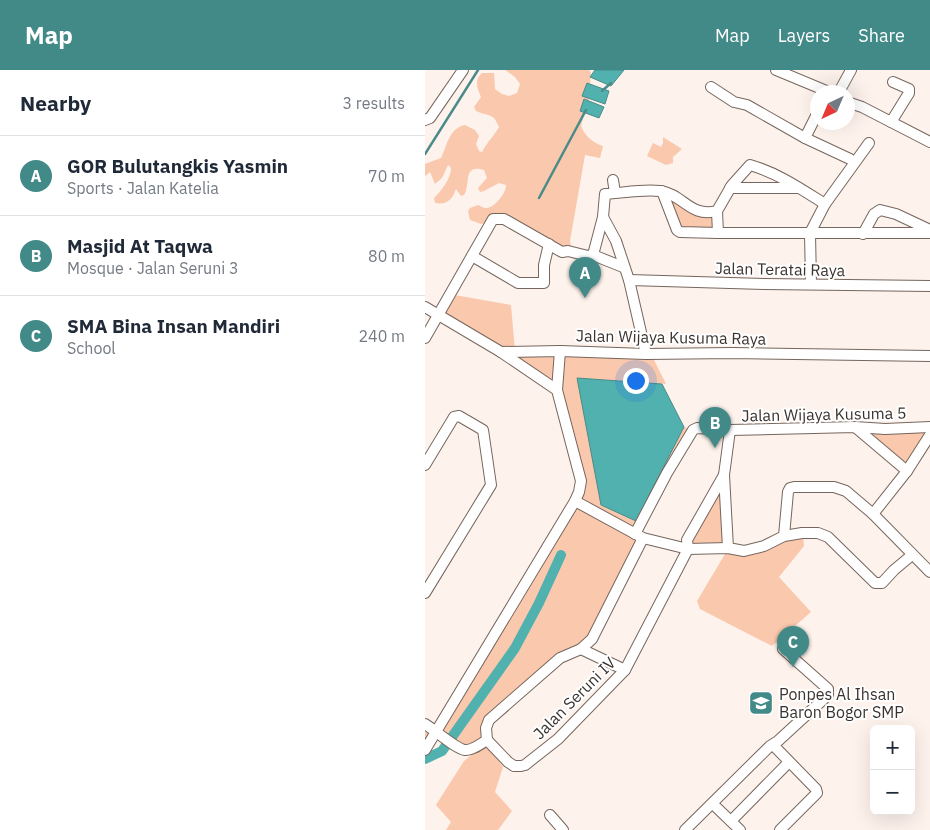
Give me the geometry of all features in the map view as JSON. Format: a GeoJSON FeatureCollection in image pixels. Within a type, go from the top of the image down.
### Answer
{"type":"FeatureCollection","features":[{"type":"Feature","properties":{"kind":"street"},"geometry":{"type":"LineString","coordinates":[[425,120],[430,118],[463,70]]}},
{"type":"Feature","properties":{"kind":"street"},"geometry":{"type":"LineString","coordinates":[[776,70],[787,72],[814,85]]}},
{"type":"Feature","properties":{"kind":"street"},"geometry":{"type":"LineString","coordinates":[[843,85],[851,70]]}},
{"type":"Feature","properties":{"kind":"street"},"geometry":{"type":"LineString","coordinates":[[891,122],[909,93],[909,89],[893,82]]}},
{"type":"Feature","properties":{"kind":"street"},"geometry":{"type":"LineString","coordinates":[[711,86],[734,102],[747,105],[805,138],[850,159]]}},
{"type":"Feature","properties":{"kind":"street"},"geometry":{"type":"LineString","coordinates":[[855,106],[930,142]]}},
{"type":"Feature","properties":{"kind":"street"},"geometry":{"type":"LineString","coordinates":[[805,138],[810,128]]}},
{"type":"Feature","properties":{"kind":"street"},"geometry":{"type":"LineString","coordinates":[[811,284],[810,233],[825,204],[869,143]]}},
{"type":"Feature","properties":{"kind":"street"},"geometry":{"type":"LineString","coordinates":[[718,233],[717,211],[730,188],[750,165],[788,180],[825,204]]}},
{"type":"Feature","properties":{"kind":"street"},"geometry":{"type":"LineString","coordinates":[[613,180],[615,193]]}},
{"type":"Feature","properties":{"kind":"street"},"geometry":{"type":"LineString","coordinates":[[730,188],[799,188]]}},
{"type":"Feature","properties":{"kind":"street"},"geometry":{"type":"LineString","coordinates":[[662,191],[677,230],[683,232],[863,234],[930,232]]}},
{"type":"Feature","properties":{"kind":"street"},"geometry":{"type":"LineString","coordinates":[[593,254],[603,217],[605,194],[662,191],[699,212],[717,211]]}},
{"type":"Feature","properties":{"kind":"street"},"geometry":{"type":"LineString","coordinates":[[863,234],[874,214],[879,210],[896,214],[930,232]]}},
{"type":"Feature","properties":{"kind":"street"},"geometry":{"type":"LineString","coordinates":[[603,217],[616,241],[623,267],[629,280],[646,354]]}},
{"type":"Feature","properties":{"kind":"street"},"geometry":{"type":"LineString","coordinates":[[425,338],[493,219],[504,219],[561,252],[567,251],[588,256],[593,254],[623,267]]}},
{"type":"Feature","properties":{"kind":"street"},"geometry":{"type":"LineString","coordinates":[[472,256],[518,283],[544,283],[543,265],[549,244]]}},
{"type":"Feature","properties":{"kind":"street","name":"Jalan Teratai Raya"},"geometry":{"type":"LineString","coordinates":[[629,280],[930,286]]}},
{"type":"Feature","properties":{"kind":"street"},"geometry":{"type":"LineString","coordinates":[[425,307],[501,352],[557,390]]}},
{"type":"Feature","properties":{"kind":"street"},"geometry":{"type":"LineString","coordinates":[[425,750],[579,492],[581,481],[557,390],[560,351]]}},
{"type":"Feature","properties":{"kind":"street","name":"Jalan Wijaya Kusuma Raya"},"geometry":{"type":"LineString","coordinates":[[501,352],[560,351],[646,354],[732,353],[930,356]]}},
{"type":"Feature","properties":{"kind":"street"},"geometry":{"type":"LineString","coordinates":[[425,464],[454,417],[459,416],[483,430],[491,485],[425,593]]}},
{"type":"Feature","properties":{"kind":"street"},"geometry":{"type":"LineString","coordinates":[[855,427],[907,470]]}},
{"type":"Feature","properties":{"kind":"street","name":"Jalan Wijaya Kusuma 5"},"geometry":{"type":"LineString","coordinates":[[639,536],[667,473],[691,433],[697,428],[730,430],[930,427]]}},
{"type":"Feature","properties":{"kind":"street"},"geometry":{"type":"LineString","coordinates":[[728,548],[723,476],[730,430]]}},
{"type":"Feature","properties":{"kind":"street"},"geometry":{"type":"LineString","coordinates":[[873,514],[930,436]]}},
{"type":"Feature","properties":{"kind":"street","name":"Jalan Seruni IV"},"geometry":{"type":"LineString","coordinates":[[487,740],[508,762],[514,766],[525,766],[557,739],[625,670],[688,549],[687,540],[723,476]]}},
{"type":"Feature","properties":{"kind":"street"},"geometry":{"type":"LineString","coordinates":[[784,536],[790,488],[834,487],[842,489],[873,514],[930,572]]}},
{"type":"Feature","properties":{"kind":"street"},"geometry":{"type":"LineString","coordinates":[[575,501],[639,536],[688,549],[728,548],[744,551],[764,546],[784,536],[818,533],[828,537],[875,583],[882,583],[893,570],[912,555]]}},
{"type":"Feature","properties":{"kind":"street"},"geometry":{"type":"LineString","coordinates":[[425,724],[464,750],[469,750],[487,740],[486,728],[489,720],[560,658],[581,650],[592,639],[639,536]]}},
{"type":"Feature","properties":{"kind":"street"},"geometry":{"type":"LineString","coordinates":[[685,830],[769,746],[778,741],[828,695],[827,688],[783,649]]}},
{"type":"Feature","properties":{"kind":"street"},"geometry":{"type":"LineString","coordinates":[[581,650],[625,670]]}},
{"type":"Feature","properties":{"kind":"street"},"geometry":{"type":"LineString","coordinates":[[775,748],[816,789],[817,793],[780,830]]}},
{"type":"Feature","properties":{"kind":"street"},"geometry":{"type":"LineString","coordinates":[[731,821],[789,762]]}},
{"type":"Feature","properties":{"kind":"street"},"geometry":{"type":"LineString","coordinates":[[717,807],[740,830]]}},
{"type":"Feature","properties":{"kind":"street"},"geometry":{"type":"LineString","coordinates":[[550,816],[563,830]]}},
{"type":"Feature","properties":{"kind":"shaded area"},"geometry":{"type":"Polygon","coordinates":[[[505,70],[589,70],[591,73],[589,100],[583,112],[581,126],[590,139],[603,146],[600,158],[585,155],[570,241],[571,246],[568,250],[507,219],[481,224],[470,220],[468,211],[470,208],[478,205],[486,208],[493,206],[506,188],[506,185],[499,183],[480,192],[478,188],[487,178],[484,170],[477,169],[470,172],[464,195],[461,196],[456,189],[451,199],[443,203],[435,203],[434,198],[447,180],[451,168],[448,165],[442,178],[435,184],[430,172],[425,176],[425,164],[441,158],[449,138],[460,127],[465,125],[475,130],[479,136],[476,144],[479,151],[482,152],[499,127],[493,117],[476,111],[474,107],[481,97],[477,81],[482,73],[494,73],[495,89],[509,96],[517,93],[520,84],[515,77],[505,70]]]}},
{"type":"Feature","properties":{"kind":"shaded area"},"geometry":{"type":"Polygon","coordinates":[[[663,137],[682,149],[673,157],[673,163],[666,165],[647,156],[653,143],[661,147],[663,137]]]}},
{"type":"Feature","properties":{"kind":"shaded area"},"geometry":{"type":"Polygon","coordinates":[[[667,196],[715,215],[714,229],[678,229],[667,196]]]}},
{"type":"Feature","properties":{"kind":"shaded area"},"geometry":{"type":"Polygon","coordinates":[[[449,294],[511,305],[515,351],[651,354],[666,384],[577,378],[636,520],[684,427],[693,430],[635,534],[643,538],[592,639],[560,658],[489,720],[487,740],[469,750],[437,731],[579,492],[557,390],[437,315],[449,294]]]}},
{"type":"Feature","properties":{"kind":"shaded area"},"geometry":{"type":"Polygon","coordinates":[[[856,427],[930,427],[907,471],[856,427]]]}},
{"type":"Feature","properties":{"kind":"shaded area"},"geometry":{"type":"Polygon","coordinates":[[[724,475],[728,548],[744,551],[803,533],[804,546],[779,577],[811,612],[772,646],[700,609],[697,601],[728,549],[688,549],[724,475]]]}},
{"type":"Feature","properties":{"kind":"shaded area"},"geometry":{"type":"Polygon","coordinates":[[[425,724],[437,731],[425,750],[425,724]]]}},
{"type":"Feature","properties":{"kind":"shaded area"},"geometry":{"type":"Polygon","coordinates":[[[486,743],[503,767],[495,792],[512,811],[498,830],[446,830],[451,822],[436,805],[464,761],[486,743]]]}},
{"type":"Feature","properties":{"kind":"water"},"geometry":{"type":"Polygon","coordinates":[[[595,70],[624,70],[611,86],[590,77],[595,70]]]}},
{"type":"Feature","properties":{"kind":"water"},"geometry":{"type":"Polygon","coordinates":[[[587,83],[609,91],[605,104],[582,96],[587,83]]]}},
{"type":"Feature","properties":{"kind":"water"},"geometry":{"type":"Polygon","coordinates":[[[584,99],[604,107],[599,118],[580,111],[584,99]]]}},
{"type":"Feature","properties":{"kind":"water"},"geometry":{"type":"Polygon","coordinates":[[[577,378],[662,384],[684,427],[636,521],[601,505],[577,378]]]}},
{"type":"Feature","properties":{"kind":"waterway"},"geometry":{"type":"LineString","coordinates":[[425,154],[478,70]]}},
{"type":"Feature","properties":{"kind":"waterway"},"geometry":{"type":"LineString","coordinates":[[602,91],[611,83]]}},
{"type":"Feature","properties":{"kind":"waterway"},"geometry":{"type":"LineString","coordinates":[[539,198],[586,110]]}},
{"type":"Feature","properties":{"kind":"waterway"},"geometry":{"type":"LineString","coordinates":[[425,759],[442,751],[515,648],[539,603],[561,555]]}},
{"type":"Feature","properties":{"kind":"place","name":"GOR Bulutangkis Yasmin"},"geometry":{"type":"Point","coordinates":[585,298]}},
{"type":"Feature","properties":{"kind":"place","name":"Masjid At Taqwa"},"geometry":{"type":"Point","coordinates":[715,448]}},
{"type":"Feature","properties":{"kind":"place","name":"SMA Bina Insan Mandiri"},"geometry":{"type":"Point","coordinates":[793,667]}},
{"type":"Feature","properties":{"kind":"place","name":"Ponpes Al Ihsan Baron Bogor SMP"},"geometry":{"type":"Point","coordinates":[761,703]}}]}
